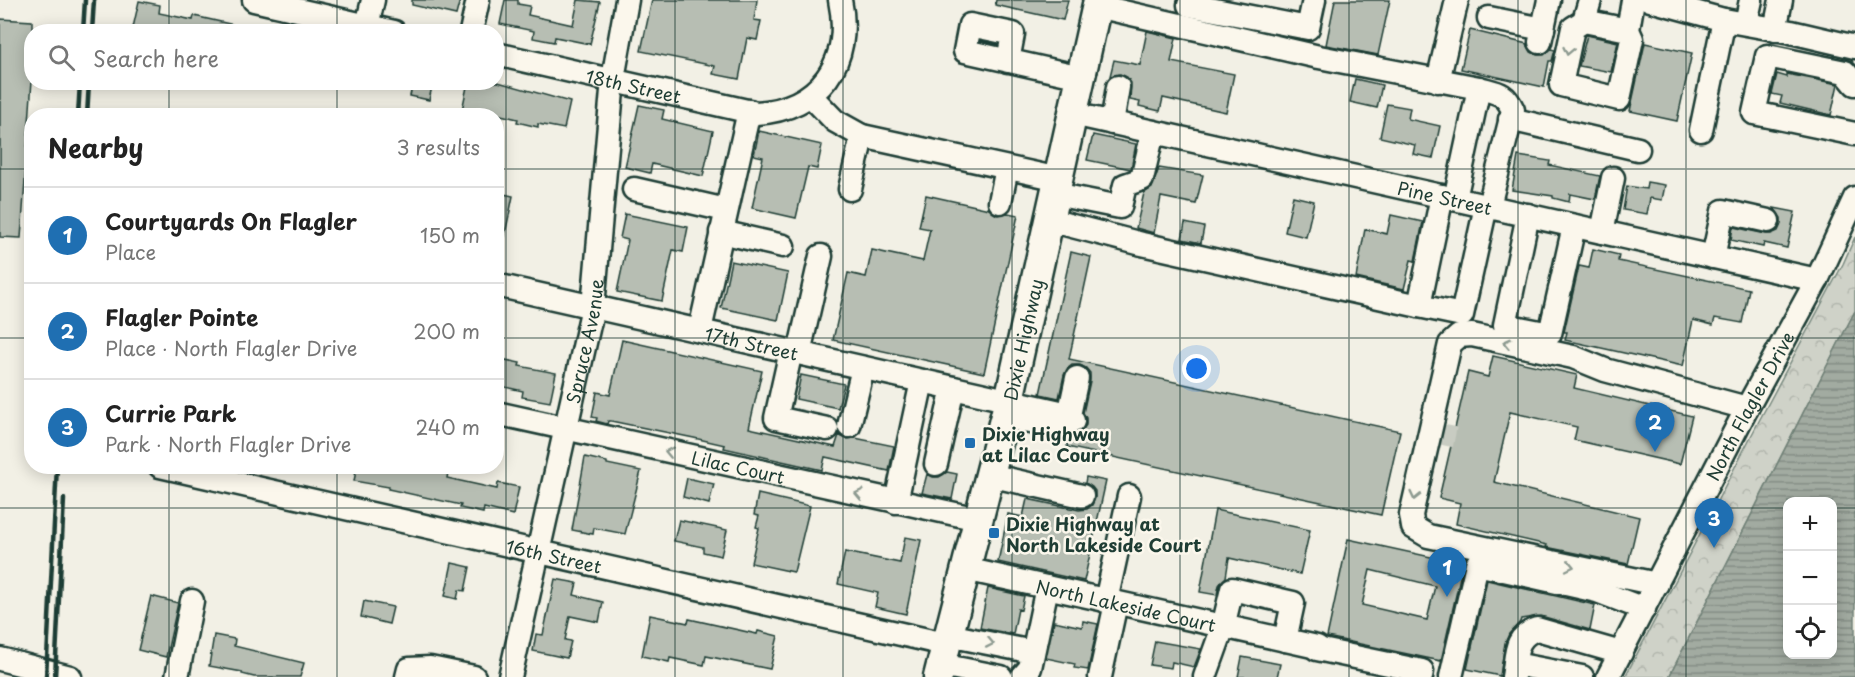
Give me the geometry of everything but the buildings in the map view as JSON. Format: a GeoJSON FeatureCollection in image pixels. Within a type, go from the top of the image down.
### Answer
{"type":"FeatureCollection","features":[{"type":"Feature","properties":{"kind":"main road","name":"Dixie Highway"},"geometry":{"type":"LineString","coordinates":[[943,655],[1006,409],[1097,3]]}},
{"type":"Feature","properties":{"kind":"street"},"geometry":{"type":"LineString","coordinates":[[254,0],[358,24]]}},
{"type":"Feature","properties":{"kind":"street"},"geometry":{"type":"LineString","coordinates":[[367,24],[373,0]]}},
{"type":"Feature","properties":{"kind":"street"},"geometry":{"type":"LineString","coordinates":[[473,24],[478,0]]}},
{"type":"Feature","properties":{"kind":"street","name":"Spruce Avenue"},"geometry":{"type":"LineString","coordinates":[[510,677],[593,307],[613,79],[627,0]]}},
{"type":"Feature","properties":{"kind":"street"},"geometry":{"type":"LineString","coordinates":[[840,0],[843,15],[843,45],[832,72],[811,96],[835,121],[862,136],[1007,168],[1054,198],[1142,244],[1462,315],[1513,110],[1508,99],[1501,94],[1479,88],[1438,81],[1097,3]]}},
{"type":"Feature","properties":{"kind":"street"},"geometry":{"type":"LineString","coordinates":[[1232,0],[1189,5],[1308,28],[1314,0]]}},
{"type":"Feature","properties":{"kind":"street"},"geometry":{"type":"LineString","coordinates":[[1438,81],[1457,0]]}},
{"type":"Feature","properties":{"kind":"street"},"geometry":{"type":"LineString","coordinates":[[1490,16],[1542,35],[1549,0]]}},
{"type":"Feature","properties":{"kind":"street"},"geometry":{"type":"LineString","coordinates":[[1628,30],[1587,10],[1574,28],[1561,85],[1619,99],[1632,39],[1628,30],[1633,0]]}},
{"type":"Feature","properties":{"kind":"street"},"geometry":{"type":"LineString","coordinates":[[1701,130],[1735,22],[1751,0]]}},
{"type":"Feature","properties":{"kind":"street"},"geometry":{"type":"LineString","coordinates":[[1781,0],[1782,59]]}},
{"type":"Feature","properties":{"kind":"street"},"geometry":{"type":"LineString","coordinates":[[1659,1],[1735,22],[1855,47]]}},
{"type":"Feature","properties":{"kind":"street","name":"18th Street"},"geometry":{"type":"LineString","coordinates":[[504,56],[748,111],[772,112],[811,96]]}},
{"type":"Feature","properties":{"kind":"street"},"geometry":{"type":"LineString","coordinates":[[1855,84],[1845,72],[1767,56],[1754,112],[1855,134]]}},
{"type":"Feature","properties":{"kind":"street"},"geometry":{"type":"LineString","coordinates":[[1008,61],[1081,77]]}},
{"type":"Feature","properties":{"kind":"street"},"geometry":{"type":"LineString","coordinates":[[1112,123],[1118,87]]}},
{"type":"Feature","properties":{"kind":"street"},"geometry":{"type":"LineString","coordinates":[[1419,306],[1479,88]]}},
{"type":"Feature","properties":{"kind":"street"},"geometry":{"type":"LineString","coordinates":[[700,330],[748,111]]}},
{"type":"Feature","properties":{"kind":"street","name":"Pine Street"},"geometry":{"type":"LineString","coordinates":[[1073,114],[1817,280]]}},
{"type":"Feature","properties":{"kind":"street"},"geometry":{"type":"LineString","coordinates":[[1510,119],[1638,148]]}},
{"type":"Feature","properties":{"kind":"street"},"geometry":{"type":"LineString","coordinates":[[1054,198],[1120,207],[1125,185],[1142,179],[1152,132]]}},
{"type":"Feature","properties":{"kind":"street"},"geometry":{"type":"LineString","coordinates":[[850,189],[862,136]]}},
{"type":"Feature","properties":{"kind":"street"},"geometry":{"type":"LineString","coordinates":[[1000,202],[1007,168]]}},
{"type":"Feature","properties":{"kind":"street"},"geometry":{"type":"LineString","coordinates":[[1602,232],[1613,178]]}},
{"type":"Feature","properties":{"kind":"street"},"geometry":{"type":"LineString","coordinates":[[634,189],[723,221],[783,246]]}},
{"type":"Feature","properties":{"kind":"street","name":"North Flagler Drive"},"geometry":{"type":"LineString","coordinates":[[1608,677],[1747,408],[1817,280],[1855,198]]}},
{"type":"Feature","properties":{"kind":"street"},"geometry":{"type":"LineString","coordinates":[[1713,256],[1724,212],[1768,221]]}},
{"type":"Feature","properties":{"kind":"street"},"geometry":{"type":"LineString","coordinates":[[1528,215],[1505,325],[1550,334],[1574,226]]}},
{"type":"Feature","properties":{"kind":"street"},"geometry":{"type":"LineString","coordinates":[[822,256],[776,418],[826,429]]}},
{"type":"Feature","properties":{"kind":"street","name":"17th Street"},"geometry":{"type":"LineString","coordinates":[[504,287],[953,388],[1058,427],[1069,420],[1077,378]]}},
{"type":"Feature","properties":{"kind":"street"},"geometry":{"type":"LineString","coordinates":[[1437,442],[1437,403],[1450,344],[1459,336],[1472,335],[1564,355],[1605,370],[1747,408]]}},
{"type":"Feature","properties":{"kind":"street"},"geometry":{"type":"LineString","coordinates":[[849,426],[863,368]]}},
{"type":"Feature","properties":{"kind":"street"},"geometry":{"type":"LineString","coordinates":[[896,502],[922,381]]}},
{"type":"Feature","properties":{"kind":"street"},"geometry":{"type":"LineString","coordinates":[[936,464],[953,388]]}},
{"type":"Feature","properties":{"kind":"street"},"geometry":{"type":"LineString","coordinates":[[1437,403],[1445,415],[1411,515],[1413,527],[1428,536],[1657,584]]}},
{"type":"Feature","properties":{"kind":"street","name":"Lilac Court"},"geometry":{"type":"LineString","coordinates":[[504,415],[978,519]]}},
{"type":"Feature","properties":{"kind":"street","name":"16th Street"},"geometry":{"type":"LineString","coordinates":[[196,474],[538,551],[943,655]]}},
{"type":"Feature","properties":{"kind":"street"},"geometry":{"type":"LineString","coordinates":[[990,475],[1082,496]]}},
{"type":"Feature","properties":{"kind":"street"},"geometry":{"type":"LineString","coordinates":[[1100,677],[1129,496]]}},
{"type":"Feature","properties":{"kind":"street"},"geometry":{"type":"LineString","coordinates":[[1451,677],[1477,564],[1596,591],[1644,609]]}},
{"type":"Feature","properties":{"kind":"street","name":"North Lakeside Court"},"geometry":{"type":"LineString","coordinates":[[965,569],[1422,671],[1421,677]]}},
{"type":"Feature","properties":{"kind":"street"},"geometry":{"type":"LineString","coordinates":[[1022,677],[1029,668],[1047,587]]}},
{"type":"Feature","properties":{"kind":"street"},"geometry":{"type":"LineString","coordinates":[[1205,677],[1223,627],[1232,589],[1293,603],[1286,641]]}},
{"type":"Feature","properties":{"kind":"street"},"geometry":{"type":"LineString","coordinates":[[177,677],[192,601]]}},
{"type":"Feature","properties":{"kind":"street"},"geometry":{"type":"LineString","coordinates":[[1582,677],[1514,670],[1519,639],[1527,632],[1537,629],[1621,652]]}},
{"type":"Feature","properties":{"kind":"street"},"geometry":{"type":"LineString","coordinates":[[943,655],[1033,652]]}},
{"type":"Feature","properties":{"kind":"street"},"geometry":{"type":"LineString","coordinates":[[943,655],[1001,677]]}},
{"type":"Feature","properties":{"kind":"street"},"geometry":{"type":"LineString","coordinates":[[0,658],[70,677]]}},
{"type":"Feature","properties":{"kind":"street"},"geometry":{"type":"LineString","coordinates":[[407,677],[410,669],[430,668],[465,676]]}},
{"type":"Feature","properties":{"kind":"green space"},"geometry":{"type":"Polygon","coordinates":[[[1855,237],[1855,311],[1669,677],[1625,677],[1843,264],[1855,237]]]}},
{"type":"Feature","properties":{"kind":"shaded area"},"geometry":{"type":"Polygon","coordinates":[[[1855,311],[1855,677],[1669,677],[1855,311]]]}},
{"type":"Feature","properties":{"kind":"tunnel"},"geometry":{"type":"LineString","coordinates":[[1442,445],[1446,425]]}},
{"type":"Feature","properties":{"kind":"railway"},"geometry":{"type":"LineString","coordinates":[[84,24],[85,0]]}},
{"type":"Feature","properties":{"kind":"railway"},"geometry":{"type":"LineString","coordinates":[[92,24],[94,0]]}},
{"type":"Feature","properties":{"kind":"railway"},"geometry":{"type":"LineString","coordinates":[[78,108],[80,90]]}},
{"type":"Feature","properties":{"kind":"railway"},"geometry":{"type":"LineString","coordinates":[[87,108],[89,90]]}},
{"type":"Feature","properties":{"kind":"railway"},"geometry":{"type":"LineString","coordinates":[[46,677],[57,474]]}},
{"type":"Feature","properties":{"kind":"railway"},"geometry":{"type":"LineString","coordinates":[[55,677],[64,499]]}},
{"type":"Feature","properties":{"kind":"place","name":"Dixie Highway at Lilac Court"},"geometry":{"type":"Point","coordinates":[970,443]}},
{"type":"Feature","properties":{"kind":"place","name":"Flagler Pointe"},"geometry":{"type":"Point","coordinates":[1655,452]}},
{"type":"Feature","properties":{"kind":"place","name":"Dixie Highway at North Lakeside Court"},"geometry":{"type":"Point","coordinates":[994,533]}},
{"type":"Feature","properties":{"kind":"place","name":"Currie Park"},"geometry":{"type":"Point","coordinates":[1714,548]}},
{"type":"Feature","properties":{"kind":"place","name":"Courtyards On Flagler"},"geometry":{"type":"Point","coordinates":[1447,597]}}]}
